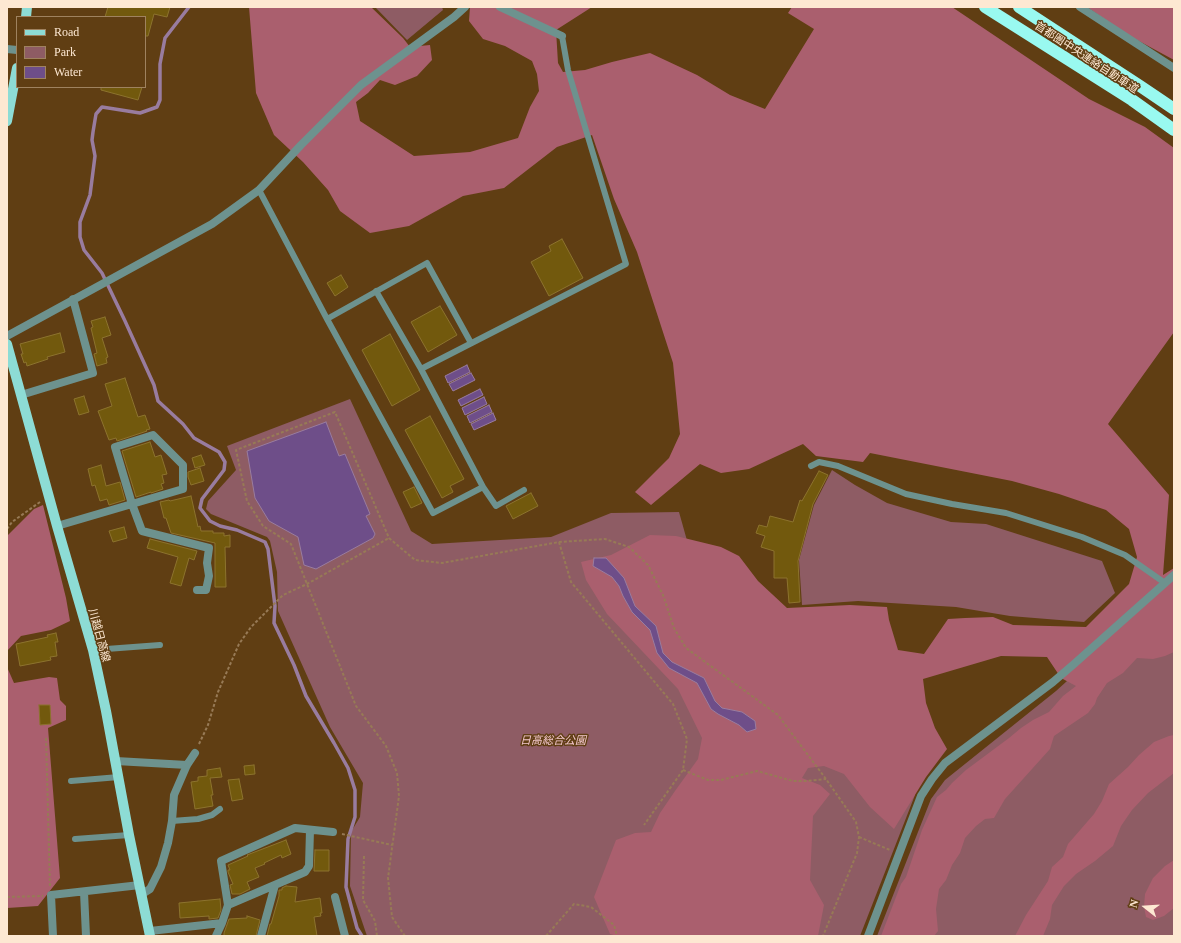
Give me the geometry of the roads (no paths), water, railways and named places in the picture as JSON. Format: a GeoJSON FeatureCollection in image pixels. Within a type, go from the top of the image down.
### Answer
{"type":"FeatureCollection","features":[{"type":"Feature","properties":{"kind":"highway","name":"首都圏中央連絡自動車道"},"geometry":{"type":"LineString","coordinates":[[985,7],[1132,100],[1174,130]]}},
{"type":"Feature","properties":{"kind":"highway","name":"首都圏中央連絡自動車道"},"geometry":{"type":"LineString","coordinates":[[1019,7],[1174,109]]}},
{"type":"Feature","properties":{"kind":"main road"},"geometry":{"type":"LineString","coordinates":[[7,121],[16,73]]}},
{"type":"Feature","properties":{"kind":"main road","name":"川越日高線"},"geometry":{"type":"LineString","coordinates":[[7,344],[93,650],[150,934]]}},
{"type":"Feature","properties":{"kind":"street"},"geometry":{"type":"LineString","coordinates":[[7,336],[212,224],[259,190],[361,85],[454,17],[465,7]]}},
{"type":"Feature","properties":{"kind":"street"},"geometry":{"type":"LineString","coordinates":[[500,7],[562,36]]}},
{"type":"Feature","properties":{"kind":"street"},"geometry":{"type":"LineString","coordinates":[[1080,7],[1174,68]]}},
{"type":"Feature","properties":{"kind":"street"},"geometry":{"type":"LineString","coordinates":[[21,395],[93,373],[72,300]]}},
{"type":"Feature","properties":{"kind":"street"},"geometry":{"type":"LineString","coordinates":[[57,526],[132,504],[183,489],[183,465],[153,435],[115,447],[132,504],[142,531],[209,548],[207,563],[209,576],[206,590],[197,590]]}},
{"type":"Feature","properties":{"kind":"street"},"geometry":{"type":"LineString","coordinates":[[868,936],[921,796],[945,763],[1053,682],[1174,575]]}},
{"type":"Feature","properties":{"kind":"street"},"geometry":{"type":"LineString","coordinates":[[53,936],[51,895],[150,889],[161,867],[168,843],[172,821],[174,795],[187,765],[195,753]]}},
{"type":"Feature","properties":{"kind":"street"},"geometry":{"type":"LineString","coordinates":[[116,761],[187,765]]}},
{"type":"Feature","properties":{"kind":"street"},"geometry":{"type":"LineString","coordinates":[[216,936],[228,905],[221,861],[295,828],[333,832]]}},
{"type":"Feature","properties":{"kind":"street"},"geometry":{"type":"LineString","coordinates":[[228,905],[306,872],[309,866],[310,830]]}},
{"type":"Feature","properties":{"kind":"street"},"geometry":{"type":"LineString","coordinates":[[261,936],[275,885]]}},
{"type":"Feature","properties":{"kind":"street"},"geometry":{"type":"LineString","coordinates":[[84,892],[86,936]]}},
{"type":"Feature","properties":{"kind":"street"},"geometry":{"type":"LineString","coordinates":[[336,897],[345,936]]}},
{"type":"Feature","properties":{"kind":"street"},"geometry":{"type":"LineString","coordinates":[[150,934],[222,923]]}},
{"type":"Feature","properties":{"kind":"lane"},"geometry":{"type":"LineString","coordinates":[[421,369],[626,264],[568,70],[562,36]]}},
{"type":"Feature","properties":{"kind":"lane"},"geometry":{"type":"LineString","coordinates":[[259,190],[433,514],[483,487]]}},
{"type":"Feature","properties":{"kind":"lane"},"geometry":{"type":"LineString","coordinates":[[327,319],[427,263],[470,344]]}},
{"type":"Feature","properties":{"kind":"lane"},"geometry":{"type":"LineString","coordinates":[[376,291],[421,369],[483,487],[496,506],[524,490]]}},
{"type":"Feature","properties":{"kind":"lane"},"geometry":{"type":"LineString","coordinates":[[811,466],[819,462],[838,466],[906,494],[952,504],[1006,513],[1082,537],[1125,555],[1166,583]]}},
{"type":"Feature","properties":{"kind":"lane"},"geometry":{"type":"LineString","coordinates":[[93,650],[160,645]]}},
{"type":"Feature","properties":{"kind":"lane"},"geometry":{"type":"LineString","coordinates":[[71,781],[119,777]]}},
{"type":"Feature","properties":{"kind":"lane"},"geometry":{"type":"LineString","coordinates":[[172,821],[198,819],[212,815],[220,809]]}},
{"type":"Feature","properties":{"kind":"lane"},"geometry":{"type":"LineString","coordinates":[[75,839],[129,835]]}},
{"type":"Feature","properties":{"kind":"water"},"geometry":{"type":"Polygon","coordinates":[[[467,365],[470,372],[448,383],[445,376],[467,365]]]}},
{"type":"Feature","properties":{"kind":"water"},"geometry":{"type":"Polygon","coordinates":[[[471,373],[475,380],[453,391],[449,384],[471,373]]]}},
{"type":"Feature","properties":{"kind":"water"},"geometry":{"type":"Polygon","coordinates":[[[480,389],[483,395],[461,406],[458,400],[480,389]]]}},
{"type":"Feature","properties":{"kind":"water"},"geometry":{"type":"Polygon","coordinates":[[[484,397],[487,404],[465,415],[462,408],[484,397]]]}},
{"type":"Feature","properties":{"kind":"water"},"geometry":{"type":"Polygon","coordinates":[[[489,405],[492,412],[470,423],[467,416],[489,405]]]}},
{"type":"Feature","properties":{"kind":"water"},"geometry":{"type":"Polygon","coordinates":[[[493,413],[496,420],[474,430],[471,424],[493,413]]]}},
{"type":"Feature","properties":{"kind":"water"},"geometry":{"type":"Polygon","coordinates":[[[326,422],[339,456],[345,454],[370,514],[366,516],[375,534],[373,538],[316,569],[304,565],[298,537],[269,521],[255,498],[247,451],[326,422]]]}},
{"type":"Feature","properties":{"kind":"water"},"geometry":{"type":"Polygon","coordinates":[[[594,558],[606,558],[624,578],[635,606],[656,626],[663,653],[672,662],[704,678],[715,701],[722,708],[742,712],[755,721],[756,729],[747,732],[739,725],[718,714],[711,709],[697,683],[669,668],[657,653],[650,630],[632,612],[619,586],[612,577],[593,566],[594,558]]]}},
{"type":"Feature","properties":{"kind":"waterway"},"geometry":{"type":"LineString","coordinates":[[189,7],[165,38],[160,64],[160,100],[157,107],[140,113],[102,107],[96,114],[92,140],[95,156],[90,195],[80,222],[80,237],[84,250],[102,273],[125,321],[154,385],[158,401],[183,424],[194,438],[219,452],[225,462],[224,470],[202,499],[200,508],[210,521],[220,526],[237,530],[265,542],[268,549],[275,606],[274,623],[294,665],[306,696],[348,768],[355,790],[355,817],[348,839],[346,887],[357,928],[362,936]]}},
{"type":"Feature","properties":{"kind":"park label","name":"日高総合公園"},"geometry":{"type":"Point","coordinates":[553,740]}}]}
